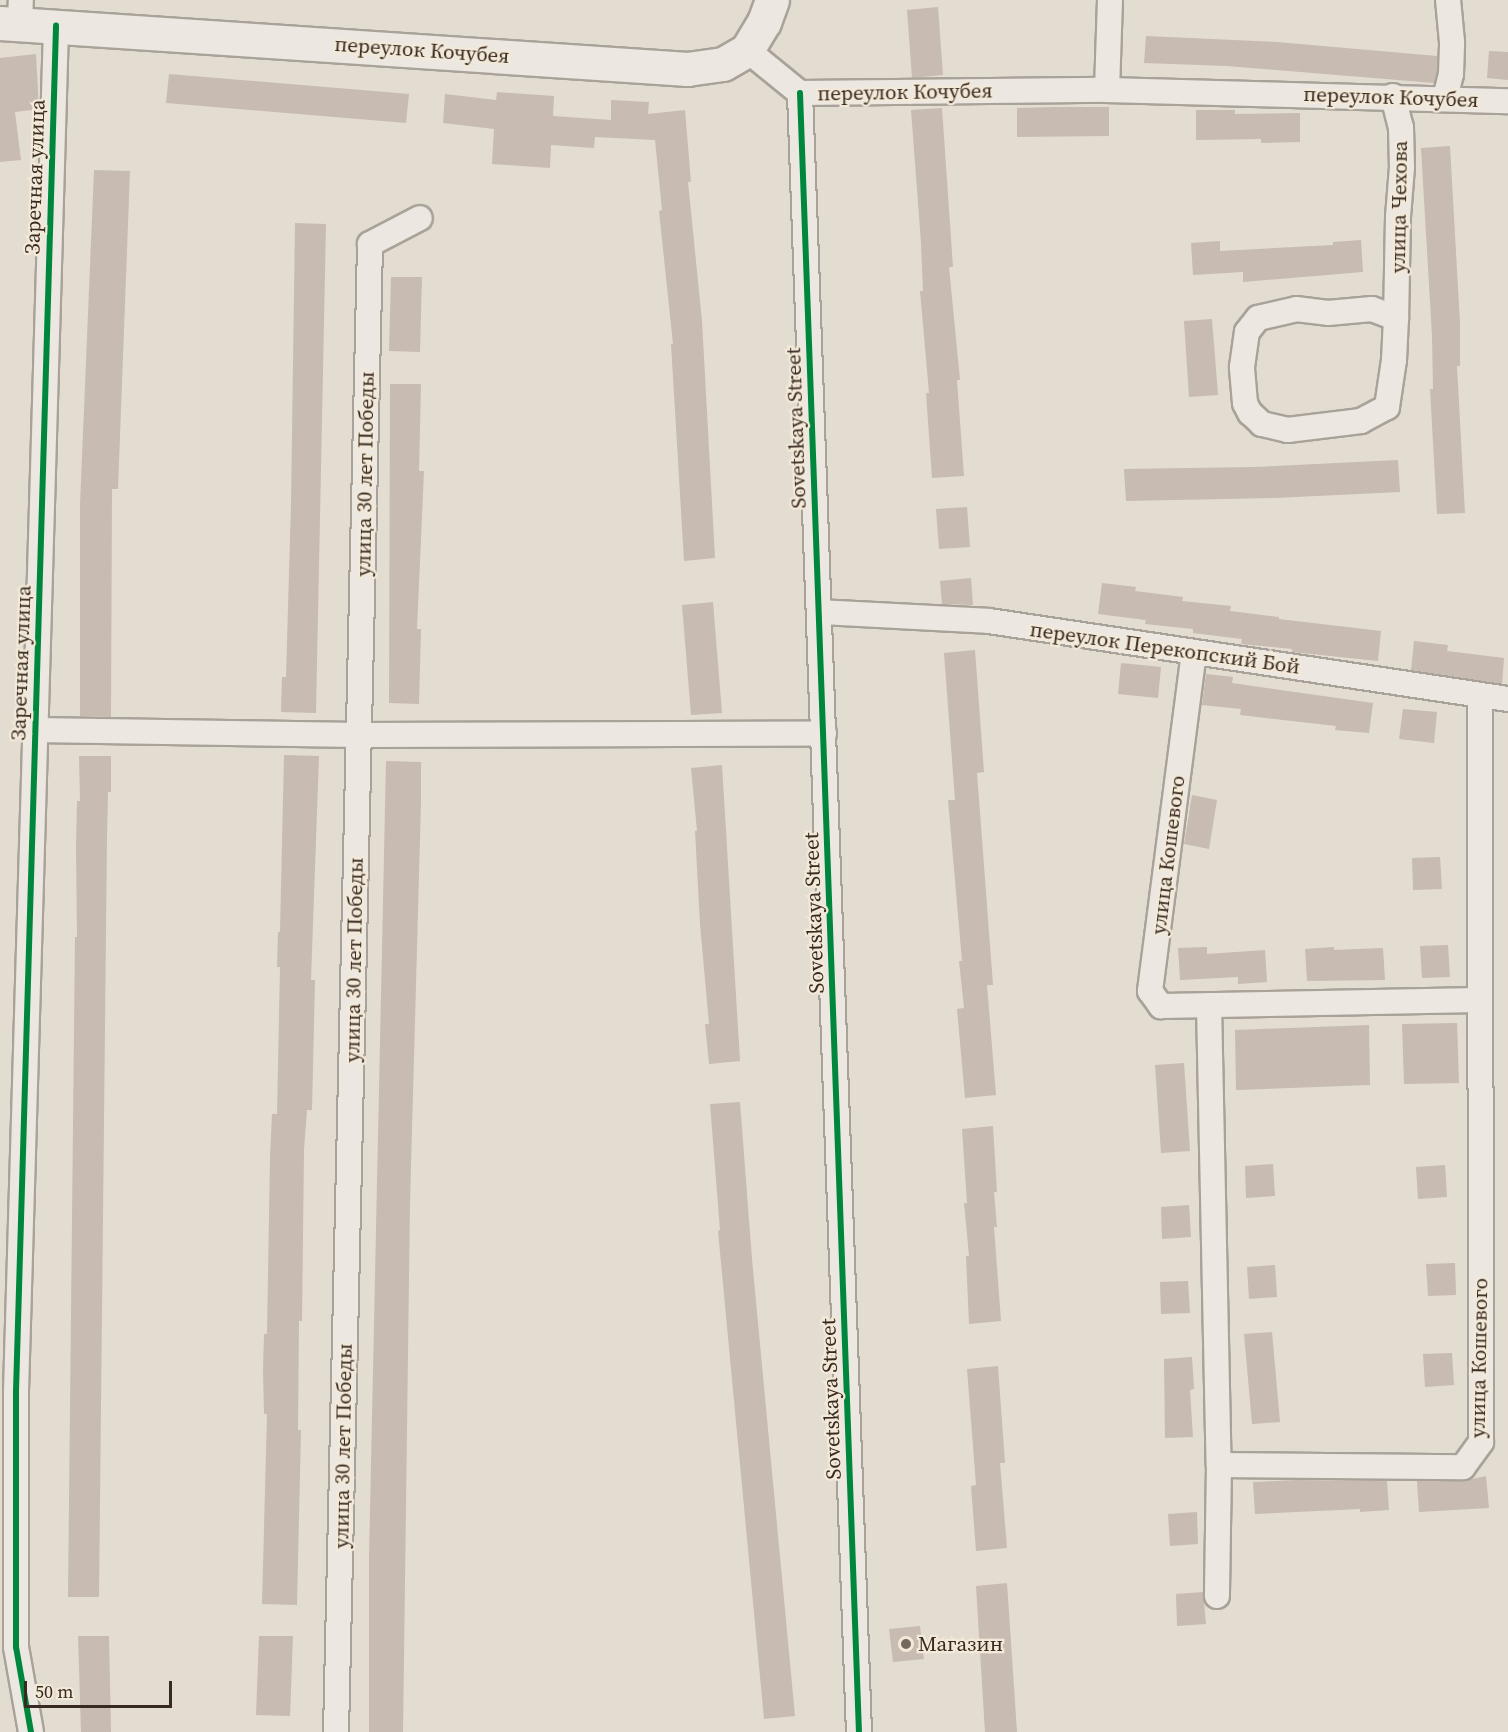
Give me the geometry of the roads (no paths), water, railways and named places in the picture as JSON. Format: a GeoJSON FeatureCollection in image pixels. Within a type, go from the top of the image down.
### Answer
{"type":"FeatureCollection","features":[{"type":"Feature","properties":{"kind":"main road"},"geometry":{"type":"LineString","coordinates":[[747,50],[764,22],[772,0]]}},
{"type":"Feature","properties":{"kind":"main road","name":"переулок Кочубея"},"geometry":{"type":"LineString","coordinates":[[14,15],[56,26],[687,69],[723,64],[747,50]]}},
{"type":"Feature","properties":{"kind":"street"},"geometry":{"type":"LineString","coordinates":[[1107,90],[1110,0]]}},
{"type":"Feature","properties":{"kind":"street"},"geometry":{"type":"LineString","coordinates":[[1445,98],[1451,74],[1452,42],[1448,0]]}},
{"type":"Feature","properties":{"kind":"street","name":"Заречная улица"},"geometry":{"type":"LineString","coordinates":[[31,1732],[16,1647],[16,1391],[56,26]]}},
{"type":"Feature","properties":{"kind":"street","name":"переулок Кочубея"},"geometry":{"type":"LineString","coordinates":[[747,50],[800,93],[1107,90],[1393,96],[1508,101]]}},
{"type":"Feature","properties":{"kind":"street","name":"Sovetskaya Street"},"geometry":{"type":"LineString","coordinates":[[800,93],[859,1732]]}},
{"type":"Feature","properties":{"kind":"street","name":"улица Чехова"},"geometry":{"type":"LineString","coordinates":[[1393,96],[1401,127],[1402,167],[1396,318],[1387,406],[1361,421],[1288,430],[1262,424],[1250,413],[1245,403],[1242,367],[1247,332],[1258,318],[1296,309],[1328,313],[1372,309],[1396,318]]}},
{"type":"Feature","properties":{"kind":"street","name":"улица 30 лет Победы"},"geometry":{"type":"LineString","coordinates":[[336,1732],[370,244],[420,218]]}},
{"type":"Feature","properties":{"kind":"street","name":"переулок Перекопский Бой"},"geometry":{"type":"LineString","coordinates":[[820,612],[989,621],[1508,699]]}},
{"type":"Feature","properties":{"kind":"street","name":"улица Кошевого"},"geometry":{"type":"LineString","coordinates":[[1194,652],[1150,991],[1161,1005],[1480,1000]]}},
{"type":"Feature","properties":{"kind":"street","name":"улица Кошевого"},"geometry":{"type":"LineString","coordinates":[[1219,1464],[1463,1467],[1481,1442],[1480,694]]}},
{"type":"Feature","properties":{"kind":"street"},"geometry":{"type":"LineString","coordinates":[[35,730],[359,735],[824,733]]}},
{"type":"Feature","properties":{"kind":"street"},"geometry":{"type":"LineString","coordinates":[[1209,1005],[1219,1464],[1216,1596]]}},
{"type":"Feature","properties":{"kind":"place","name":"Магазин"},"geometry":{"type":"Point","coordinates":[906,1644]}}]}
